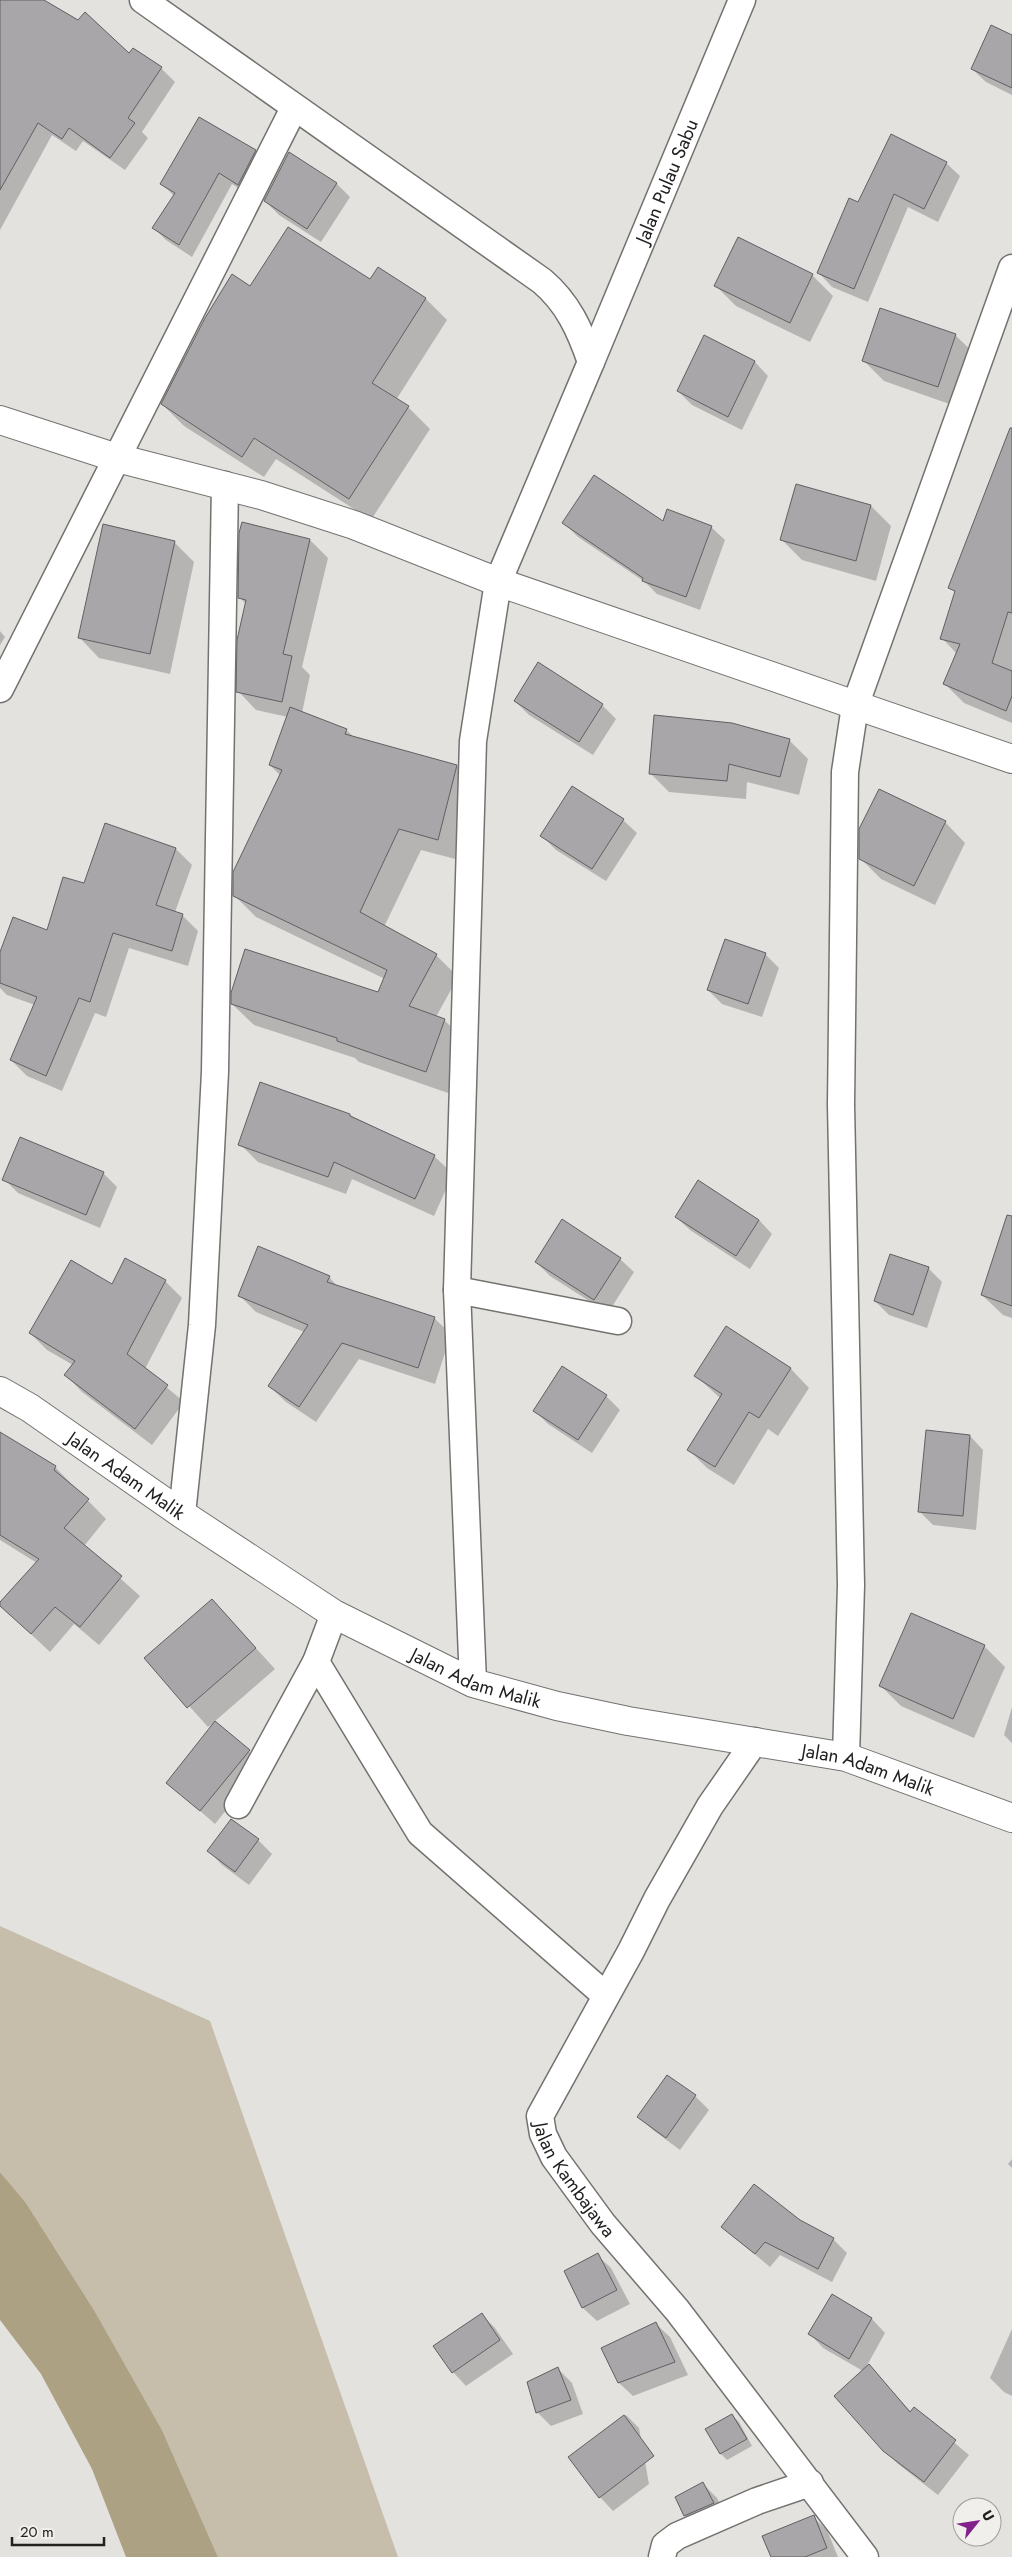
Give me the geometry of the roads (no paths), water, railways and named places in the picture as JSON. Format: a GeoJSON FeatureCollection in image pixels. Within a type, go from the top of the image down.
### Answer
{"type":"FeatureCollection","features":[{"type":"Feature","properties":{"kind":"main road"},"geometry":{"type":"LineString","coordinates":[[0,420],[116,458],[225,485],[354,525],[498,582],[1012,759]]}},
{"type":"Feature","properties":{"kind":"main road","name":"Jalan Adam Malik"},"geometry":{"type":"LineString","coordinates":[[0,1390],[30,1408],[182,1514],[334,1614],[473,1683],[566,1708],[846,1757],[1012,1818]]}},
{"type":"Feature","properties":{"kind":"street"},"geometry":{"type":"LineString","coordinates":[[143,0],[542,281],[559,296],[578,327],[591,362]]}},
{"type":"Feature","properties":{"kind":"street","name":"Jalan Pulau Sabu"},"geometry":{"type":"LineString","coordinates":[[473,1683],[457,1290],[473,741],[498,582],[742,0]]}},
{"type":"Feature","properties":{"kind":"street"},"geometry":{"type":"LineString","coordinates":[[0,689],[294,108]]}},
{"type":"Feature","properties":{"kind":"street"},"geometry":{"type":"LineString","coordinates":[[846,1757],[851,1585],[841,1095],[844,772],[855,706],[1012,268]]}},
{"type":"Feature","properties":{"kind":"street"},"geometry":{"type":"LineString","coordinates":[[182,1514],[202,1325],[215,1072],[225,485]]}},
{"type":"Feature","properties":{"kind":"street"},"geometry":{"type":"LineString","coordinates":[[457,1290],[618,1321]]}},
{"type":"Feature","properties":{"kind":"street"},"geometry":{"type":"LineString","coordinates":[[238,1805],[316,1662],[334,1614]]}},
{"type":"Feature","properties":{"kind":"street"},"geometry":{"type":"LineString","coordinates":[[316,1662],[420,1833],[605,1995]]}},
{"type":"Feature","properties":{"kind":"street","name":"Jalan Kambajawa"},"geometry":{"type":"LineString","coordinates":[[754,1741],[710,1806],[540,2116],[543,2134],[554,2157],[603,2224],[677,2310],[865,2557]]}},
{"type":"Feature","properties":{"kind":"street"},"geometry":{"type":"LineString","coordinates":[[662,2557],[666,2545],[677,2536],[757,2501],[810,2483]]}}]}
